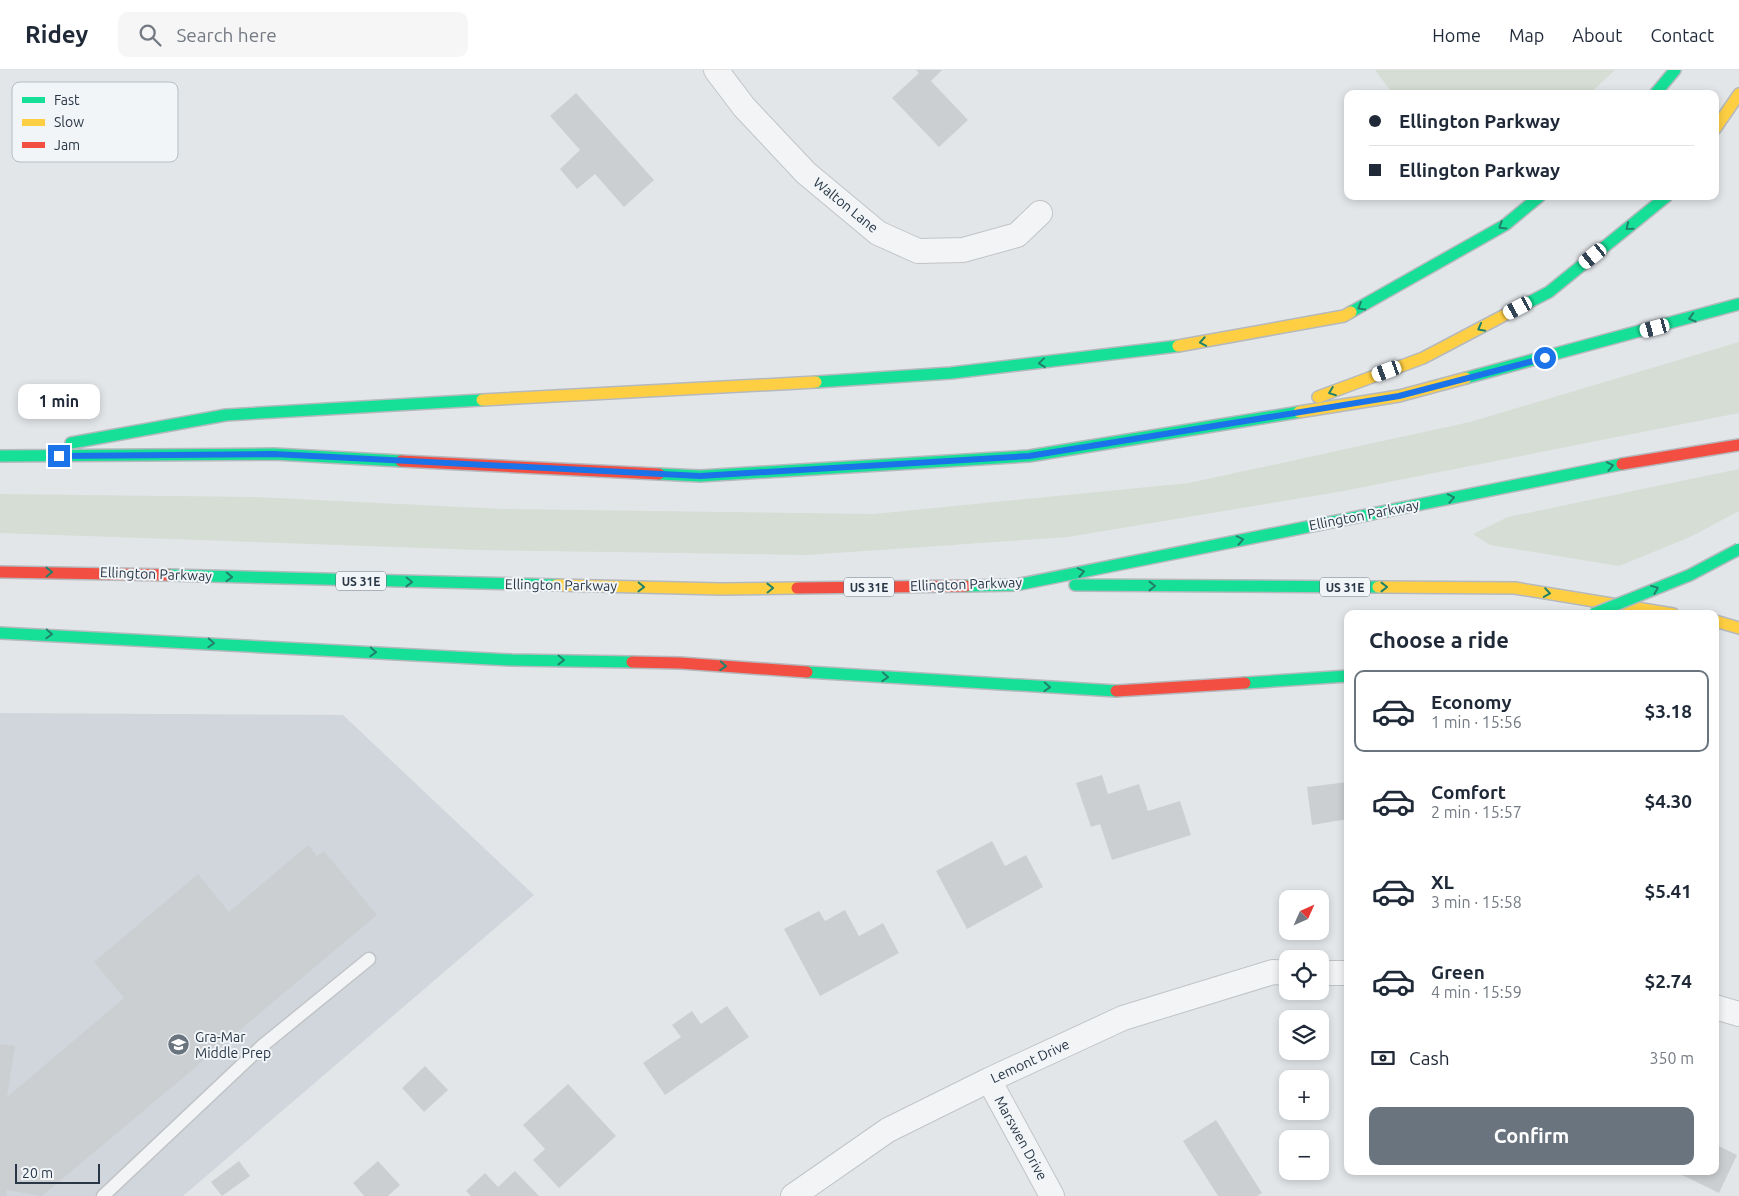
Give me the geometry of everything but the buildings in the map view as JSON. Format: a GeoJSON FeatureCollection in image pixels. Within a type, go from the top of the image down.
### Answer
{"type":"FeatureCollection","features":[{"type":"Feature","properties":{"kind":"highway"},"geometry":{"type":"LineString","coordinates":[[1659,90],[1675,70]]}},
{"type":"Feature","properties":{"kind":"highway"},"geometry":{"type":"LineString","coordinates":[[1719,123],[1739,94]]}},
{"type":"Feature","properties":{"kind":"highway"},"geometry":{"type":"LineString","coordinates":[[0,456],[226,415],[472,400],[719,388],[951,373],[1158,350],[1344,316],[1505,225],[1535,200]]}},
{"type":"Feature","properties":{"kind":"highway"},"geometry":{"type":"LineString","coordinates":[[1263,418],[1423,358],[1549,292],[1662,200]]}},
{"type":"Feature","properties":{"kind":"highway"},"geometry":{"type":"LineString","coordinates":[[0,456],[274,454],[700,476],[1029,456],[1399,396],[1739,304]]}},
{"type":"Feature","properties":{"kind":"highway","name":"Ellington Parkway"},"geometry":{"type":"LineString","coordinates":[[0,572],[70,572],[721,589],[1016,585],[1611,466],[1739,445]]}},
{"type":"Feature","properties":{"kind":"highway"},"geometry":{"type":"LineString","coordinates":[[1603,610],[1690,575],[1739,549]]}},
{"type":"Feature","properties":{"kind":"highway","name":"US 31E"},"geometry":{"type":"LineString","coordinates":[[1016,585],[1515,588],[1649,610]]}},
{"type":"Feature","properties":{"kind":"highway"},"geometry":{"type":"LineString","coordinates":[[1719,621],[1739,628]]}},
{"type":"Feature","properties":{"kind":"highway"},"geometry":{"type":"LineString","coordinates":[[0,634],[512,660],[680,662],[947,682],[1122,691],[1344,676]]}},
{"type":"Feature","properties":{"kind":"street","name":"Walton Lane"},"geometry":{"type":"LineString","coordinates":[[716,70],[744,107],[806,173],[878,232],[918,251],[963,250],[1017,235],[1040,213]]}},
{"type":"Feature","properties":{"kind":"street","name":"Lemont Drive"},"geometry":{"type":"LineString","coordinates":[[793,1196],[888,1130],[989,1080],[1123,1018],[1273,972],[1279,972]]}},
{"type":"Feature","properties":{"kind":"street"},"geometry":{"type":"LineString","coordinates":[[1329,973],[1344,973]]}},
{"type":"Feature","properties":{"kind":"street"},"geometry":{"type":"LineString","coordinates":[[1719,1008],[1739,1014]]}},
{"type":"Feature","properties":{"kind":"street","name":"Marswen Drive"},"geometry":{"type":"LineString","coordinates":[[989,1080],[1052,1196]]}},
{"type":"Feature","properties":{"kind":"lane"},"geometry":{"type":"LineString","coordinates":[[103,1196],[262,1046],[369,959]]}},
{"type":"Feature","properties":{"kind":"shaded area"},"geometry":{"type":"Polygon","coordinates":[[[1375,70],[1615,70],[1593,90],[1390,90],[1375,70]]]}},
{"type":"Feature","properties":{"kind":"shaded area"},"geometry":{"type":"Polygon","coordinates":[[[1739,342],[1739,413],[1338,492],[1068,537],[806,555],[479,550],[0,533],[0,494],[255,497],[503,509],[874,514],[1189,483],[1470,422],[1739,342]]]}},
{"type":"Feature","properties":{"kind":"shaded area"},"geometry":{"type":"Polygon","coordinates":[[[1739,469],[1739,511],[1690,537],[1619,566],[1490,545],[1473,534],[1508,517],[1739,469]]]}},
{"type":"Feature","properties":{"kind":"shaded area","name":"Gra-Mar Middle Prep"},"geometry":{"type":"Polygon","coordinates":[[[0,713],[343,715],[534,895],[183,1196],[0,1196],[0,713]]]}},
{"type":"Feature","properties":{"kind":"traffic: fast"},"geometry":{"type":"LineString","coordinates":[[1658,90],[1675,70]]}},
{"type":"Feature","properties":{"kind":"traffic: fast"},"geometry":{"type":"LineString","coordinates":[[1351,312],[1505,225],[1535,200]]}},
{"type":"Feature","properties":{"kind":"traffic: fast"},"geometry":{"type":"LineString","coordinates":[[1518,308],[1549,292],[1662,200]]}},
{"type":"Feature","properties":{"kind":"traffic: fast"},"geometry":{"type":"LineString","coordinates":[[1466,378],[1739,304]]}},
{"type":"Feature","properties":{"kind":"traffic: fast"},"geometry":{"type":"LineString","coordinates":[[816,382],[951,373],[1178,346]]}},
{"type":"Feature","properties":{"kind":"traffic: fast"},"geometry":{"type":"LineString","coordinates":[[71,443],[226,415],[482,400]]}},
{"type":"Feature","properties":{"kind":"traffic: fast"},"geometry":{"type":"LineString","coordinates":[[659,474],[700,476],[1029,456],[1299,412]]}},
{"type":"Feature","properties":{"kind":"traffic: fast"},"geometry":{"type":"LineString","coordinates":[[0,456],[274,454],[401,461]]}},
{"type":"Feature","properties":{"kind":"traffic: fast"},"geometry":{"type":"LineString","coordinates":[[966,586],[1016,585],[1622,464]]}},
{"type":"Feature","properties":{"kind":"traffic: fast"},"geometry":{"type":"LineString","coordinates":[[1603,610],[1690,575],[1739,549]]}},
{"type":"Feature","properties":{"kind":"traffic: fast"},"geometry":{"type":"LineString","coordinates":[[169,575],[556,585]]}},
{"type":"Feature","properties":{"kind":"traffic: fast"},"geometry":{"type":"LineString","coordinates":[[1075,585],[1378,587]]}},
{"type":"Feature","properties":{"kind":"traffic: fast"},"geometry":{"type":"LineString","coordinates":[[0,633],[512,660],[632,662]]}},
{"type":"Feature","properties":{"kind":"traffic: fast"},"geometry":{"type":"LineString","coordinates":[[807,672],[1116,691]]}},
{"type":"Feature","properties":{"kind":"traffic: fast"},"geometry":{"type":"LineString","coordinates":[[1245,683],[1344,676]]}},
{"type":"Feature","properties":{"kind":"traffic: slow"},"geometry":{"type":"LineString","coordinates":[[1719,123],[1739,94]]}},
{"type":"Feature","properties":{"kind":"traffic: slow"},"geometry":{"type":"LineString","coordinates":[[1318,397],[1423,358],[1518,308]]}},
{"type":"Feature","properties":{"kind":"traffic: slow"},"geometry":{"type":"LineString","coordinates":[[1178,346],[1344,316],[1351,312]]}},
{"type":"Feature","properties":{"kind":"traffic: slow"},"geometry":{"type":"LineString","coordinates":[[1299,412],[1399,396],[1466,378]]}},
{"type":"Feature","properties":{"kind":"traffic: slow"},"geometry":{"type":"LineString","coordinates":[[482,400],[816,382]]}},
{"type":"Feature","properties":{"kind":"traffic: slow"},"geometry":{"type":"LineString","coordinates":[[556,585],[721,589],[797,588]]}},
{"type":"Feature","properties":{"kind":"traffic: slow"},"geometry":{"type":"LineString","coordinates":[[1378,587],[1515,588],[1649,610]]}},
{"type":"Feature","properties":{"kind":"traffic: slow"},"geometry":{"type":"LineString","coordinates":[[1719,622],[1739,628]]}},
{"type":"Feature","properties":{"kind":"traffic: jam"},"geometry":{"type":"LineString","coordinates":[[1622,464],[1739,445]]}},
{"type":"Feature","properties":{"kind":"traffic: jam"},"geometry":{"type":"LineString","coordinates":[[401,461],[659,474]]}},
{"type":"Feature","properties":{"kind":"traffic: jam"},"geometry":{"type":"LineString","coordinates":[[0,572],[169,575]]}},
{"type":"Feature","properties":{"kind":"traffic: jam"},"geometry":{"type":"LineString","coordinates":[[797,588],[966,586]]}},
{"type":"Feature","properties":{"kind":"traffic: jam"},"geometry":{"type":"LineString","coordinates":[[632,662],[680,663],[807,672]]}},
{"type":"Feature","properties":{"kind":"traffic: jam"},"geometry":{"type":"LineString","coordinates":[[1116,691],[1245,683]]}},
{"type":"Feature","properties":{"kind":"place","name":"Gra-Mar Middle Prep"},"geometry":{"type":"Point","coordinates":[179,1045]}},
{"type":"Feature","properties":{"kind":"route"},"geometry":{"type":"LineString","coordinates":[[59,456],[274,454],[700,476],[1029,456],[1399,396],[1545,358]]}}]}
